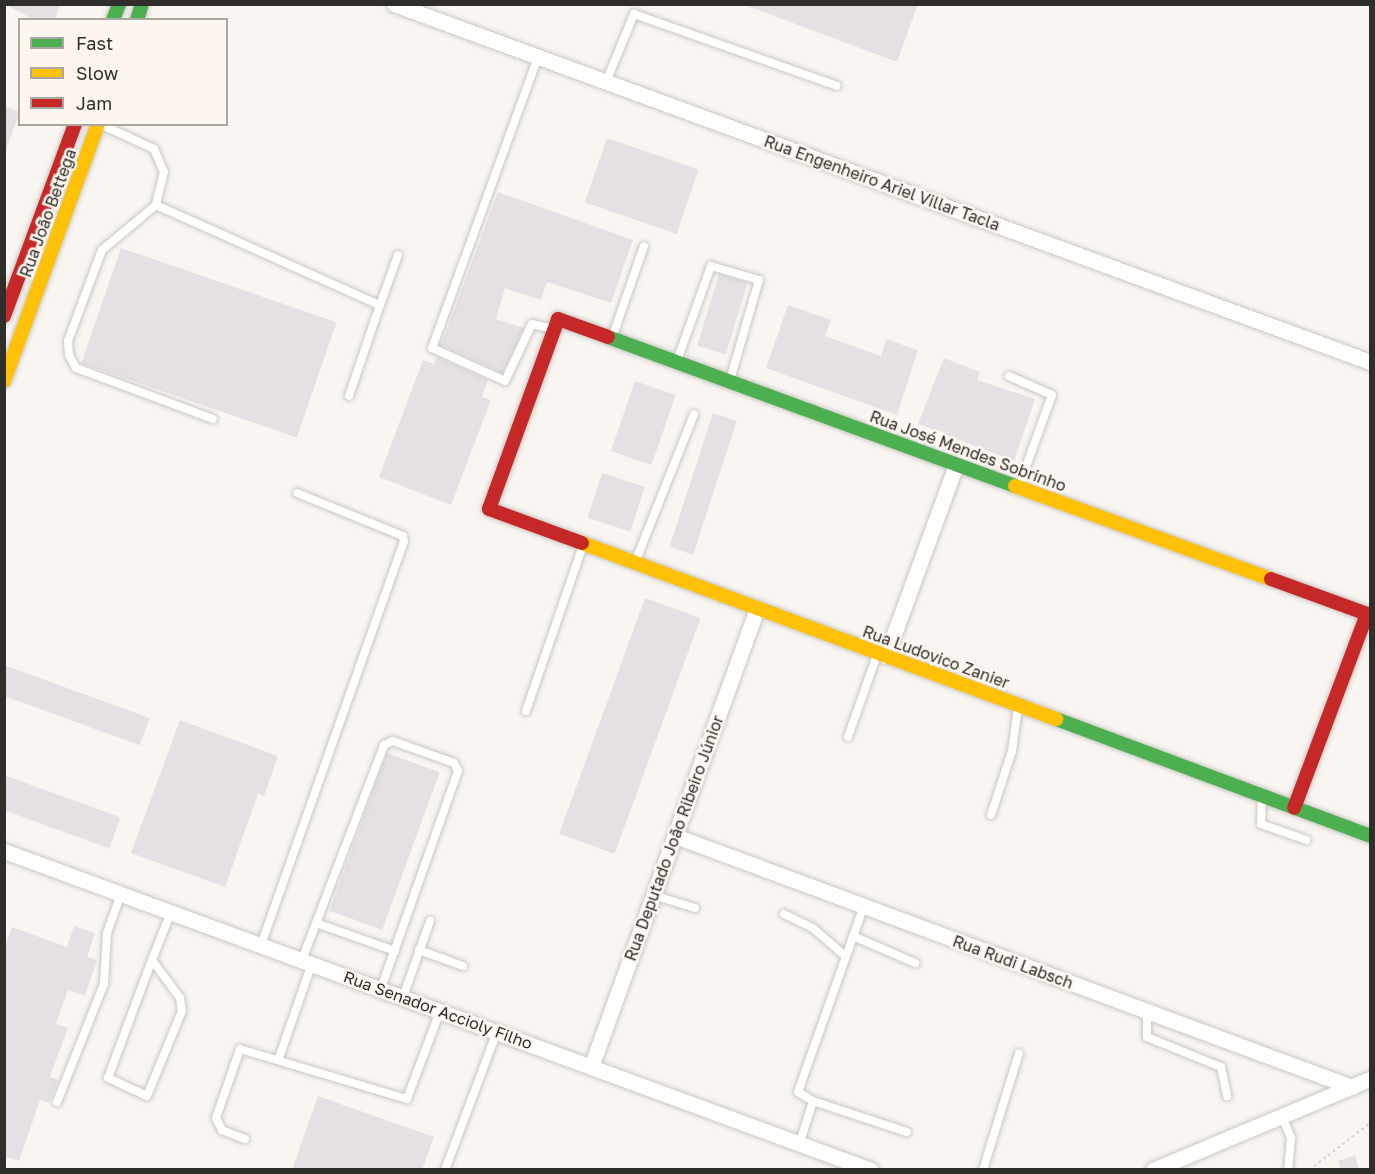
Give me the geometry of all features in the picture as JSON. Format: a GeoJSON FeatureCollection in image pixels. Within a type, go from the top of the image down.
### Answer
{"type":"FeatureCollection","features":[{"type":"Feature","properties":{"kind":"street","name":"Rua Engenheiro Ariel Villar Tacla"},"geometry":{"type":"LineString","coordinates":[[394,4],[1371,362]]}},
{"type":"Feature","properties":{"kind":"street","name":"Rua João Bettega"},"geometry":{"type":"LineString","coordinates":[[4,316],[74,126]]}},
{"type":"Feature","properties":{"kind":"street","name":"Rua João Bettega"},"geometry":{"type":"LineString","coordinates":[[4,381],[8,364],[98,126]]}},
{"type":"Feature","properties":{"kind":"street","name":"Rua José Mendes Sobrinho"},"geometry":{"type":"LineString","coordinates":[[556,325],[611,339],[1018,488],[1369,612]]}},
{"type":"Feature","properties":{"kind":"street","name":"Rua Ludovico Zanier"},"geometry":{"type":"LineString","coordinates":[[556,325],[489,509],[1371,836]]}},
{"type":"Feature","properties":{"kind":"street"},"geometry":{"type":"LineString","coordinates":[[882,655],[956,465]]}},
{"type":"Feature","properties":{"kind":"street","name":"Rua Deputado João Ribeiro Júnior"},"geometry":{"type":"LineString","coordinates":[[591,1067],[757,608]]}},
{"type":"Feature","properties":{"kind":"street"},"geometry":{"type":"LineString","coordinates":[[1294,808],[1369,612]]}},
{"type":"Feature","properties":{"kind":"street","name":"Rua Rudi Labsch"},"geometry":{"type":"LineString","coordinates":[[675,836],[1352,1087]]}},
{"type":"Feature","properties":{"kind":"street","name":"Rua Senador Accioly Filho"},"geometry":{"type":"LineString","coordinates":[[4,852],[121,892],[871,1170]]}},
{"type":"Feature","properties":{"kind":"street"},"geometry":{"type":"LineString","coordinates":[[1153,1170],[1283,1119],[1371,1079]]}},
{"type":"Feature","properties":{"kind":"lane"},"geometry":{"type":"LineString","coordinates":[[606,82],[634,14],[837,86]]}},
{"type":"Feature","properties":{"kind":"lane"},"geometry":{"type":"LineString","coordinates":[[538,57],[432,348],[505,381],[532,324],[556,325]]}},
{"type":"Feature","properties":{"kind":"lane"},"geometry":{"type":"LineString","coordinates":[[103,126],[154,149],[164,172],[156,205],[102,249],[68,341],[69,355],[76,368],[213,419]]}},
{"type":"Feature","properties":{"kind":"lane"},"geometry":{"type":"LineString","coordinates":[[156,205],[380,305]]}},
{"type":"Feature","properties":{"kind":"lane"},"geometry":{"type":"LineString","coordinates":[[611,339],[644,246]]}},
{"type":"Feature","properties":{"kind":"lane"},"geometry":{"type":"LineString","coordinates":[[349,396],[398,255]]}},
{"type":"Feature","properties":{"kind":"lane"},"geometry":{"type":"LineString","coordinates":[[677,363],[711,266],[750,277],[760,287],[729,382]]}},
{"type":"Feature","properties":{"kind":"lane"},"geometry":{"type":"LineString","coordinates":[[1009,376],[1052,395],[1018,488]]}},
{"type":"Feature","properties":{"kind":"lane"},"geometry":{"type":"LineString","coordinates":[[635,563],[694,414]]}},
{"type":"Feature","properties":{"kind":"lane"},"geometry":{"type":"LineString","coordinates":[[261,945],[404,543],[403,536],[297,493]]}},
{"type":"Feature","properties":{"kind":"lane"},"geometry":{"type":"LineString","coordinates":[[526,711],[583,544]]}},
{"type":"Feature","properties":{"kind":"lane"},"geometry":{"type":"LineString","coordinates":[[848,737],[882,655]]}},
{"type":"Feature","properties":{"kind":"lane"},"geometry":{"type":"LineString","coordinates":[[991,815],[1012,751],[1018,705]]}},
{"type":"Feature","properties":{"kind":"lane"},"geometry":{"type":"LineString","coordinates":[[279,1058],[316,923],[384,745],[393,741],[454,763],[458,771],[381,989]]}},
{"type":"Feature","properties":{"kind":"lane"},"geometry":{"type":"LineString","coordinates":[[1262,796],[1261,824],[1306,840]]}},
{"type":"Feature","properties":{"kind":"lane"},"geometry":{"type":"LineString","coordinates":[[57,1102],[104,984],[107,933],[121,892]]}},
{"type":"Feature","properties":{"kind":"lane"},"geometry":{"type":"LineString","coordinates":[[653,895],[695,908]]}},
{"type":"Feature","properties":{"kind":"lane"},"geometry":{"type":"LineString","coordinates":[[864,906],[798,1092],[813,1101],[907,1132]]}},
{"type":"Feature","properties":{"kind":"lane"},"geometry":{"type":"LineString","coordinates":[[152,960],[180,998],[182,1011],[147,1096],[108,1078],[152,960],[171,911]]}},
{"type":"Feature","properties":{"kind":"lane"},"geometry":{"type":"LineString","coordinates":[[784,914],[813,928],[845,956]]}},
{"type":"Feature","properties":{"kind":"lane"},"geometry":{"type":"LineString","coordinates":[[403,997],[430,921]]}},
{"type":"Feature","properties":{"kind":"lane"},"geometry":{"type":"LineString","coordinates":[[316,923],[395,951]]}},
{"type":"Feature","properties":{"kind":"lane"},"geometry":{"type":"LineString","coordinates":[[853,936],[915,963]]}},
{"type":"Feature","properties":{"kind":"lane"},"geometry":{"type":"LineString","coordinates":[[419,950],[463,966]]}},
{"type":"Feature","properties":{"kind":"lane"},"geometry":{"type":"LineString","coordinates":[[245,1139],[222,1130],[216,1118],[235,1055],[245,1047],[407,1100],[440,1011]]}},
{"type":"Feature","properties":{"kind":"lane"},"geometry":{"type":"LineString","coordinates":[[1147,1011],[1147,1038],[1221,1067],[1227,1096]]}},
{"type":"Feature","properties":{"kind":"lane"},"geometry":{"type":"LineString","coordinates":[[445,1170],[497,1032]]}},
{"type":"Feature","properties":{"kind":"lane"},"geometry":{"type":"LineString","coordinates":[[983,1170],[1019,1053]]}},
{"type":"Feature","properties":{"kind":"lane"},"geometry":{"type":"LineString","coordinates":[[799,1145],[813,1101]]}},
{"type":"Feature","properties":{"kind":"lane"},"geometry":{"type":"LineString","coordinates":[[1283,1119],[1291,1138],[1288,1170]]}},
{"type":"Feature","properties":{"kind":"path"},"geometry":{"type":"LineString","coordinates":[[1309,1170],[1371,1123]]}},
{"type":"Feature","properties":{"kind":"building"},"geometry":{"type":"Polygon","coordinates":[[[4,4],[60,4],[56,18],[31,18],[4,4]]]}},
{"type":"Feature","properties":{"kind":"building"},"geometry":{"type":"Polygon","coordinates":[[[742,4],[918,4],[897,62],[742,4]]]}},
{"type":"Feature","properties":{"kind":"building"},"geometry":{"type":"Polygon","coordinates":[[[4,106],[18,111],[18,117],[4,152],[4,106]]]}},
{"type":"Feature","properties":{"kind":"building"},"geometry":{"type":"Polygon","coordinates":[[[607,138],[699,170],[677,234],[585,202],[607,138]]]}},
{"type":"Feature","properties":{"kind":"building"},"geometry":{"type":"Polygon","coordinates":[[[498,192],[633,240],[611,303],[547,282],[541,300],[505,288],[496,319],[524,328],[502,373],[441,345],[498,192]]]}},
{"type":"Feature","properties":{"kind":"building"},"geometry":{"type":"Polygon","coordinates":[[[121,248],[337,322],[297,438],[81,363],[121,248]]]}},
{"type":"Feature","properties":{"kind":"building"},"geometry":{"type":"Polygon","coordinates":[[[719,274],[748,283],[726,354],[697,346],[719,274]]]}},
{"type":"Feature","properties":{"kind":"building"},"geometry":{"type":"Polygon","coordinates":[[[788,305],[831,320],[825,336],[881,356],[886,339],[918,350],[897,415],[766,368],[788,305]]]}},
{"type":"Feature","properties":{"kind":"building"},"geometry":{"type":"Polygon","coordinates":[[[437,357],[488,380],[482,397],[491,400],[451,505],[379,477],[423,360],[434,364],[437,357]]]}},
{"type":"Feature","properties":{"kind":"building"},"geometry":{"type":"Polygon","coordinates":[[[944,358],[980,372],[977,380],[1035,399],[1014,461],[918,424],[944,358]]]}},
{"type":"Feature","properties":{"kind":"building"},"geometry":{"type":"Polygon","coordinates":[[[635,381],[676,395],[652,465],[611,451],[635,381]]]}},
{"type":"Feature","properties":{"kind":"building"},"geometry":{"type":"Polygon","coordinates":[[[713,413],[737,421],[693,555],[669,547],[713,413]]]}},
{"type":"Feature","properties":{"kind":"building"},"geometry":{"type":"Polygon","coordinates":[[[602,473],[645,487],[630,532],[587,518],[602,473]]]}},
{"type":"Feature","properties":{"kind":"building"},"geometry":{"type":"Polygon","coordinates":[[[645,598],[700,618],[615,854],[559,834],[645,598]]]}},
{"type":"Feature","properties":{"kind":"building"},"geometry":{"type":"Polygon","coordinates":[[[4,665],[150,718],[140,745],[4,696],[4,665]]]}},
{"type":"Feature","properties":{"kind":"building"},"geometry":{"type":"Polygon","coordinates":[[[180,720],[278,756],[264,796],[258,794],[225,887],[131,853],[180,720]]]}},
{"type":"Feature","properties":{"kind":"building"},"geometry":{"type":"Polygon","coordinates":[[[387,753],[440,772],[382,930],[330,911],[387,753]]]}},
{"type":"Feature","properties":{"kind":"building"},"geometry":{"type":"Polygon","coordinates":[[[4,775],[121,817],[109,848],[4,810],[4,775]]]}},
{"type":"Feature","properties":{"kind":"building"},"geometry":{"type":"Polygon","coordinates":[[[74,926],[95,933],[87,957],[97,960],[85,996],[68,990],[56,1024],[68,1028],[50,1077],[58,1080],[49,1103],[40,1100],[19,1161],[4,1156],[4,948],[12,927],[67,947],[74,926]]]}},
{"type":"Feature","properties":{"kind":"building"},"geometry":{"type":"Polygon","coordinates":[[[318,1096],[434,1137],[422,1170],[292,1170],[318,1096]]]}},
{"type":"Feature","properties":{"kind":"building"},"geometry":{"type":"Polygon","coordinates":[[[1355,1155],[1359,1170],[1341,1170],[1338,1161],[1355,1155]]]}},
{"type":"Feature","properties":{"kind":"traffic: fast"},"geometry":{"type":"LineString","coordinates":[[114,18],[119,4]]}},
{"type":"Feature","properties":{"kind":"traffic: fast"},"geometry":{"type":"LineString","coordinates":[[138,18],[142,4]]}},
{"type":"Feature","properties":{"kind":"traffic: fast"},"geometry":{"type":"LineString","coordinates":[[608,337],[1015,486]]}},
{"type":"Feature","properties":{"kind":"traffic: fast"},"geometry":{"type":"LineString","coordinates":[[1056,719],[1370,836]]}},
{"type":"Feature","properties":{"kind":"traffic: slow"},"geometry":{"type":"LineString","coordinates":[[4,381],[97,126]]}},
{"type":"Feature","properties":{"kind":"traffic: slow"},"geometry":{"type":"LineString","coordinates":[[1015,486],[1271,579]]}},
{"type":"Feature","properties":{"kind":"traffic: slow"},"geometry":{"type":"LineString","coordinates":[[582,543],[1056,719]]}},
{"type":"Feature","properties":{"kind":"traffic: jam"},"geometry":{"type":"LineString","coordinates":[[4,316],[74,126]]}},
{"type":"Feature","properties":{"kind":"traffic: jam"},"geometry":{"type":"LineString","coordinates":[[582,543],[489,509],[558,319],[608,337]]}},
{"type":"Feature","properties":{"kind":"traffic: jam"},"geometry":{"type":"LineString","coordinates":[[1271,579],[1367,614],[1294,808]]}}]}
